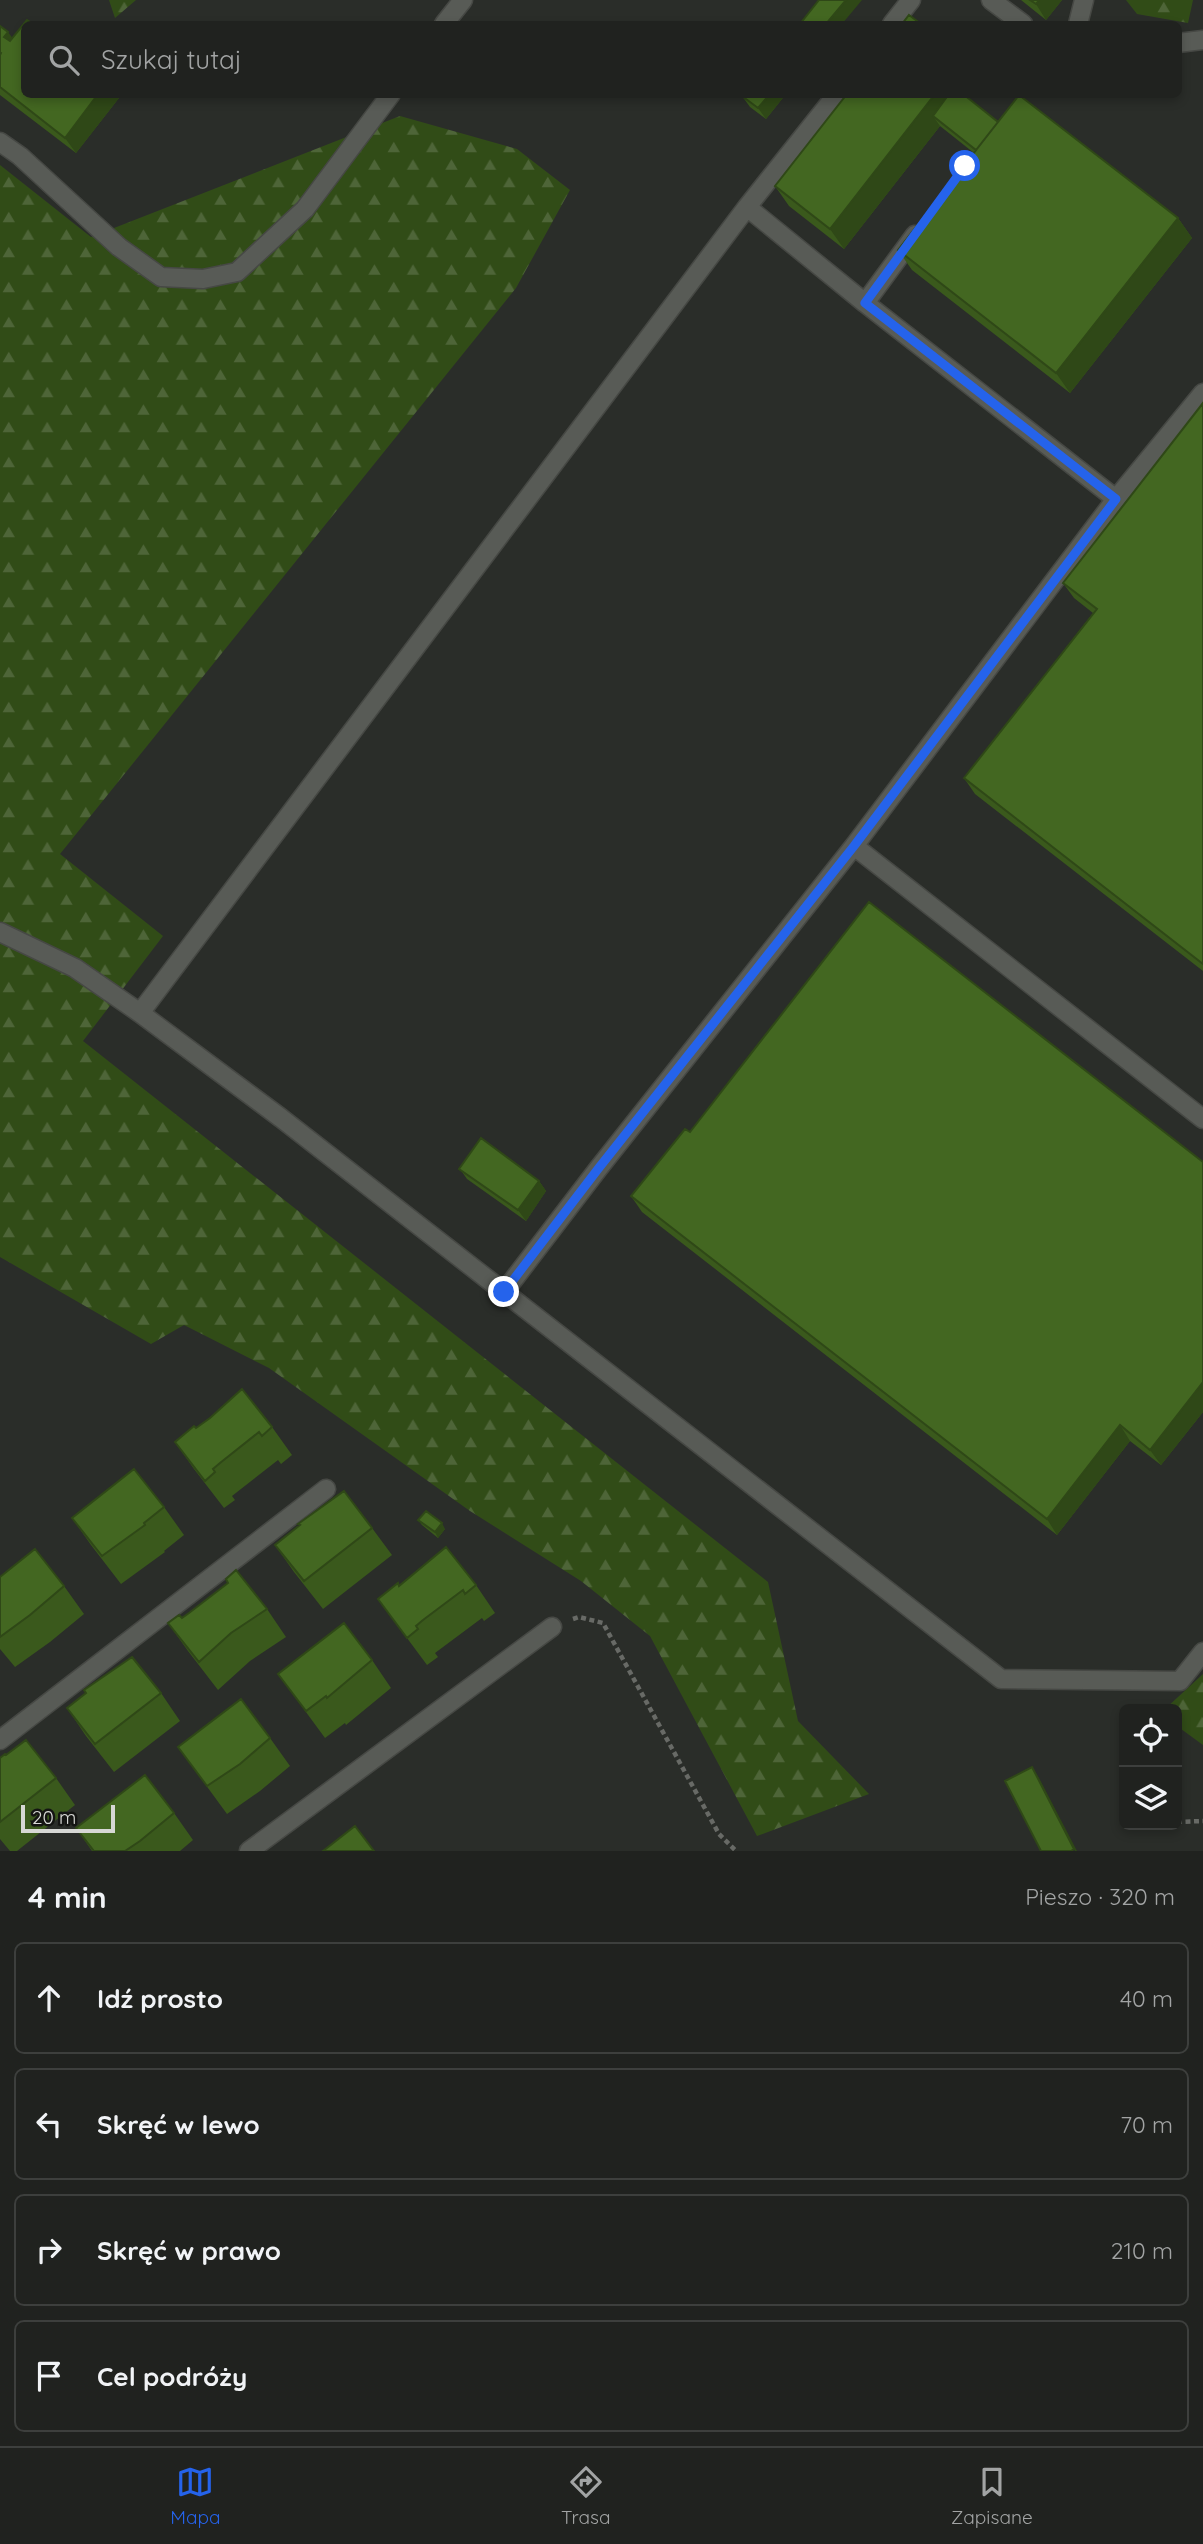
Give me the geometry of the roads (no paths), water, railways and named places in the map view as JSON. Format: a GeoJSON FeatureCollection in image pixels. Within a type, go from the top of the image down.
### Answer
{"type":"FeatureCollection","features":[{"type":"Feature","properties":{"kind":"lane"},"geometry":{"type":"LineString","coordinates":[[446,21],[463,0]]}},
{"type":"Feature","properties":{"kind":"lane"},"geometry":{"type":"LineString","coordinates":[[894,21],[911,0]]}},
{"type":"Feature","properties":{"kind":"lane"},"geometry":{"type":"LineString","coordinates":[[991,0],[1019,21]]}},
{"type":"Feature","properties":{"kind":"lane"},"geometry":{"type":"LineString","coordinates":[[1079,21],[1084,0]]}},
{"type":"Feature","properties":{"kind":"lane"},"geometry":{"type":"LineString","coordinates":[[1182,43],[1203,40]]}},
{"type":"Feature","properties":{"kind":"lane"},"geometry":{"type":"LineString","coordinates":[[0,142],[20,156],[119,247],[161,277],[203,279],[237,272],[305,209],[388,98]]}},
{"type":"Feature","properties":{"kind":"lane"},"geometry":{"type":"LineString","coordinates":[[140,1013],[747,207],[833,98]]}},
{"type":"Feature","properties":{"kind":"lane"},"geometry":{"type":"LineString","coordinates":[[747,207],[1116,499]]}},
{"type":"Feature","properties":{"kind":"lane"},"geometry":{"type":"LineString","coordinates":[[865,303],[927,219]]}},
{"type":"Feature","properties":{"kind":"lane"},"geometry":{"type":"LineString","coordinates":[[504,1292],[854,846],[1116,499],[1203,394]]}},
{"type":"Feature","properties":{"kind":"lane"},"geometry":{"type":"LineString","coordinates":[[854,846],[1203,1119]]}},
{"type":"Feature","properties":{"kind":"lane"},"geometry":{"type":"LineString","coordinates":[[0,932],[75,968],[281,1118],[1000,1679],[1180,1681],[1203,1652]]}},
{"type":"Feature","properties":{"kind":"lane"},"geometry":{"type":"LineString","coordinates":[[0,1741],[326,1489]]}},
{"type":"Feature","properties":{"kind":"lane"},"geometry":{"type":"LineString","coordinates":[[249,1851],[552,1627]]}}]}
